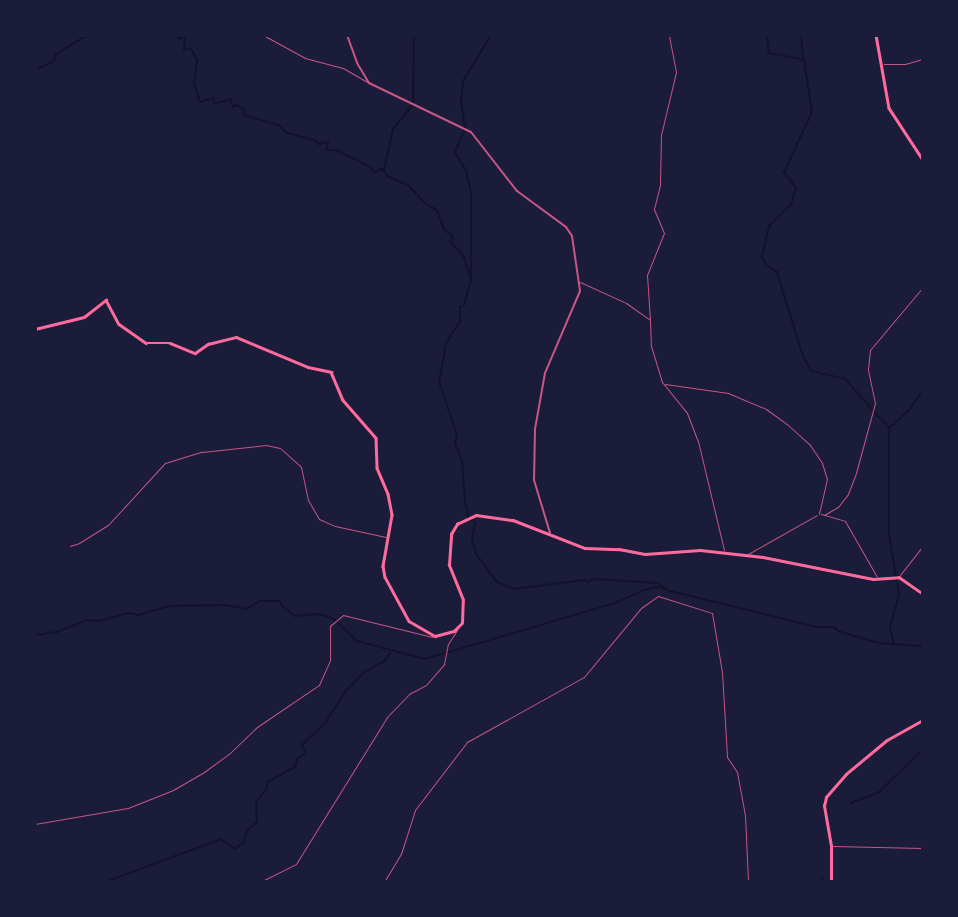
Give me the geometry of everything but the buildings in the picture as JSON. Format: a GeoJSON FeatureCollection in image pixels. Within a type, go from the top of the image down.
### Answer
{"type":"FeatureCollection","features":[{"type":"Feature","properties":{"kind":"main road"},"geometry":{"type":"LineString","coordinates":[[876,35],[889,108],[923,160]]}},
{"type":"Feature","properties":{"kind":"main road"},"geometry":{"type":"LineString","coordinates":[[923,176],[923,196]]}},
{"type":"Feature","properties":{"kind":"main road"},"geometry":{"type":"LineString","coordinates":[[35,329],[84,317],[106,300],[119,324],[146,343],[170,343],[193,353],[208,344],[236,337],[307,367],[331,372],[343,400],[375,435],[377,468],[390,503],[383,566],[385,577],[409,621],[437,636],[457,629],[462,623],[464,607],[449,565],[451,534],[455,526],[469,517],[484,514],[510,519],[594,550],[622,549],[645,554],[686,549],[724,552],[878,579],[899,577],[923,594]]}},
{"type":"Feature","properties":{"kind":"main road"},"geometry":{"type":"LineString","coordinates":[[831,882],[831,846],[824,806],[826,797],[846,774],[887,740],[923,720]]}},
{"type":"Feature","properties":{"kind":"street"},"geometry":{"type":"LineString","coordinates":[[263,35],[305,58],[343,68],[471,132],[517,191],[570,232],[580,282],[578,299],[545,373],[535,429],[534,480],[542,512],[552,536]]}},
{"type":"Feature","properties":{"kind":"street"},"geometry":{"type":"LineString","coordinates":[[347,35],[369,83]]}},
{"type":"Feature","properties":{"kind":"street"},"geometry":{"type":"LineString","coordinates":[[669,35],[676,72],[661,135],[660,185],[654,209],[664,233],[647,272],[651,346],[663,384],[688,413],[693,425],[724,552]]}},
{"type":"Feature","properties":{"kind":"street"},"geometry":{"type":"LineString","coordinates":[[880,67],[908,64],[923,59]]}},
{"type":"Feature","properties":{"kind":"street"},"geometry":{"type":"LineString","coordinates":[[580,282],[626,303],[650,320]]}},
{"type":"Feature","properties":{"kind":"street"},"geometry":{"type":"LineString","coordinates":[[824,515],[838,507],[848,494],[856,473],[875,403],[868,369],[870,350],[923,287]]}},
{"type":"Feature","properties":{"kind":"street"},"geometry":{"type":"LineString","coordinates":[[663,384],[738,397],[766,409],[788,425],[810,445],[822,463],[827,479],[819,514]]}},
{"type":"Feature","properties":{"kind":"street"},"geometry":{"type":"LineString","coordinates":[[70,546],[108,525],[165,463],[202,452],[265,444],[280,447],[301,467],[306,494],[317,517],[335,526],[388,538]]}},
{"type":"Feature","properties":{"kind":"street"},"geometry":{"type":"LineString","coordinates":[[746,555],[796,524],[819,514],[845,521],[878,579]]}},
{"type":"Feature","properties":{"kind":"street"},"geometry":{"type":"LineString","coordinates":[[899,577],[923,547]]}},
{"type":"Feature","properties":{"kind":"street"},"geometry":{"type":"LineString","coordinates":[[384,882],[401,854],[415,810],[467,742],[583,677],[641,608],[658,596],[712,614],[722,672],[727,757],[737,772],[745,815],[748,882]]}},
{"type":"Feature","properties":{"kind":"street"},"geometry":{"type":"LineString","coordinates":[[35,824],[128,808],[173,790],[204,772],[230,754],[257,727],[319,685],[330,660],[330,626],[342,615],[359,617],[417,636],[437,636]]}},
{"type":"Feature","properties":{"kind":"street"},"geometry":{"type":"LineString","coordinates":[[260,882],[296,864],[386,719],[409,694],[428,684],[444,664],[448,645],[457,629]]}},
{"type":"Feature","properties":{"kind":"street"},"geometry":{"type":"LineString","coordinates":[[831,846],[923,848]]}},
{"type":"Feature","properties":{"kind":"waterway"},"geometry":{"type":"LineString","coordinates":[[35,70],[54,61],[56,54],[88,35]]}},
{"type":"Feature","properties":{"kind":"waterway"},"geometry":{"type":"LineString","coordinates":[[175,35],[180,39],[185,35]]}},
{"type":"Feature","properties":{"kind":"waterway"},"geometry":{"type":"LineString","coordinates":[[185,35],[184,50],[191,49],[197,60],[194,83],[200,102],[213,98],[215,104],[230,99],[233,107],[237,105],[244,109],[243,115],[279,125],[287,133],[317,141],[318,144],[328,142],[326,150],[336,150],[371,167],[374,172],[382,169],[387,176],[409,186],[426,204],[437,210],[444,229],[453,237],[451,242],[464,257],[471,280],[464,305],[460,307],[460,321],[446,343],[439,382],[457,435],[455,443],[462,461],[465,502],[469,519],[475,522],[472,540],[476,554],[497,582],[514,589],[584,580],[589,582],[593,579],[658,583],[669,591]]}},
{"type":"Feature","properties":{"kind":"waterway"},"geometry":{"type":"LineString","coordinates":[[384,169],[393,129],[413,104],[414,35]]}},
{"type":"Feature","properties":{"kind":"waterway"},"geometry":{"type":"LineString","coordinates":[[471,279],[471,192],[466,171],[455,152],[465,128],[461,101],[463,81],[491,35]]}},
{"type":"Feature","properties":{"kind":"waterway"},"geometry":{"type":"LineString","coordinates":[[767,35],[769,53],[804,60],[812,112],[784,172],[796,188],[791,204],[769,226],[762,257],[766,265],[777,272],[802,354],[811,371],[845,379],[889,428],[889,535],[899,595],[890,627],[894,645]]}},
{"type":"Feature","properties":{"kind":"waterway"},"geometry":{"type":"LineString","coordinates":[[801,35],[803,58]]}},
{"type":"Feature","properties":{"kind":"waterway"},"geometry":{"type":"LineString","coordinates":[[889,428],[909,410],[923,390]]}},
{"type":"Feature","properties":{"kind":"waterway"},"geometry":{"type":"LineString","coordinates":[[35,635],[57,632],[86,620],[99,621],[129,613],[139,615],[169,606],[225,605],[247,609],[260,601],[280,601],[282,606],[295,616],[318,614],[334,619],[357,641],[425,659],[615,603],[644,590],[657,587],[665,589]]}},
{"type":"Feature","properties":{"kind":"waterway"},"geometry":{"type":"LineString","coordinates":[[670,591],[817,627],[834,627],[838,631],[878,643],[920,646],[923,651]]}},
{"type":"Feature","properties":{"kind":"waterway"},"geometry":{"type":"LineString","coordinates":[[105,882],[221,839],[235,849],[243,843],[248,830],[257,822],[256,803],[267,788],[267,782],[295,767],[298,758],[306,753],[302,745],[326,722],[344,693],[364,672],[385,661],[390,653]]}},
{"type":"Feature","properties":{"kind":"waterway"},"geometry":{"type":"LineString","coordinates":[[851,803],[879,792],[923,749]]}}]}
